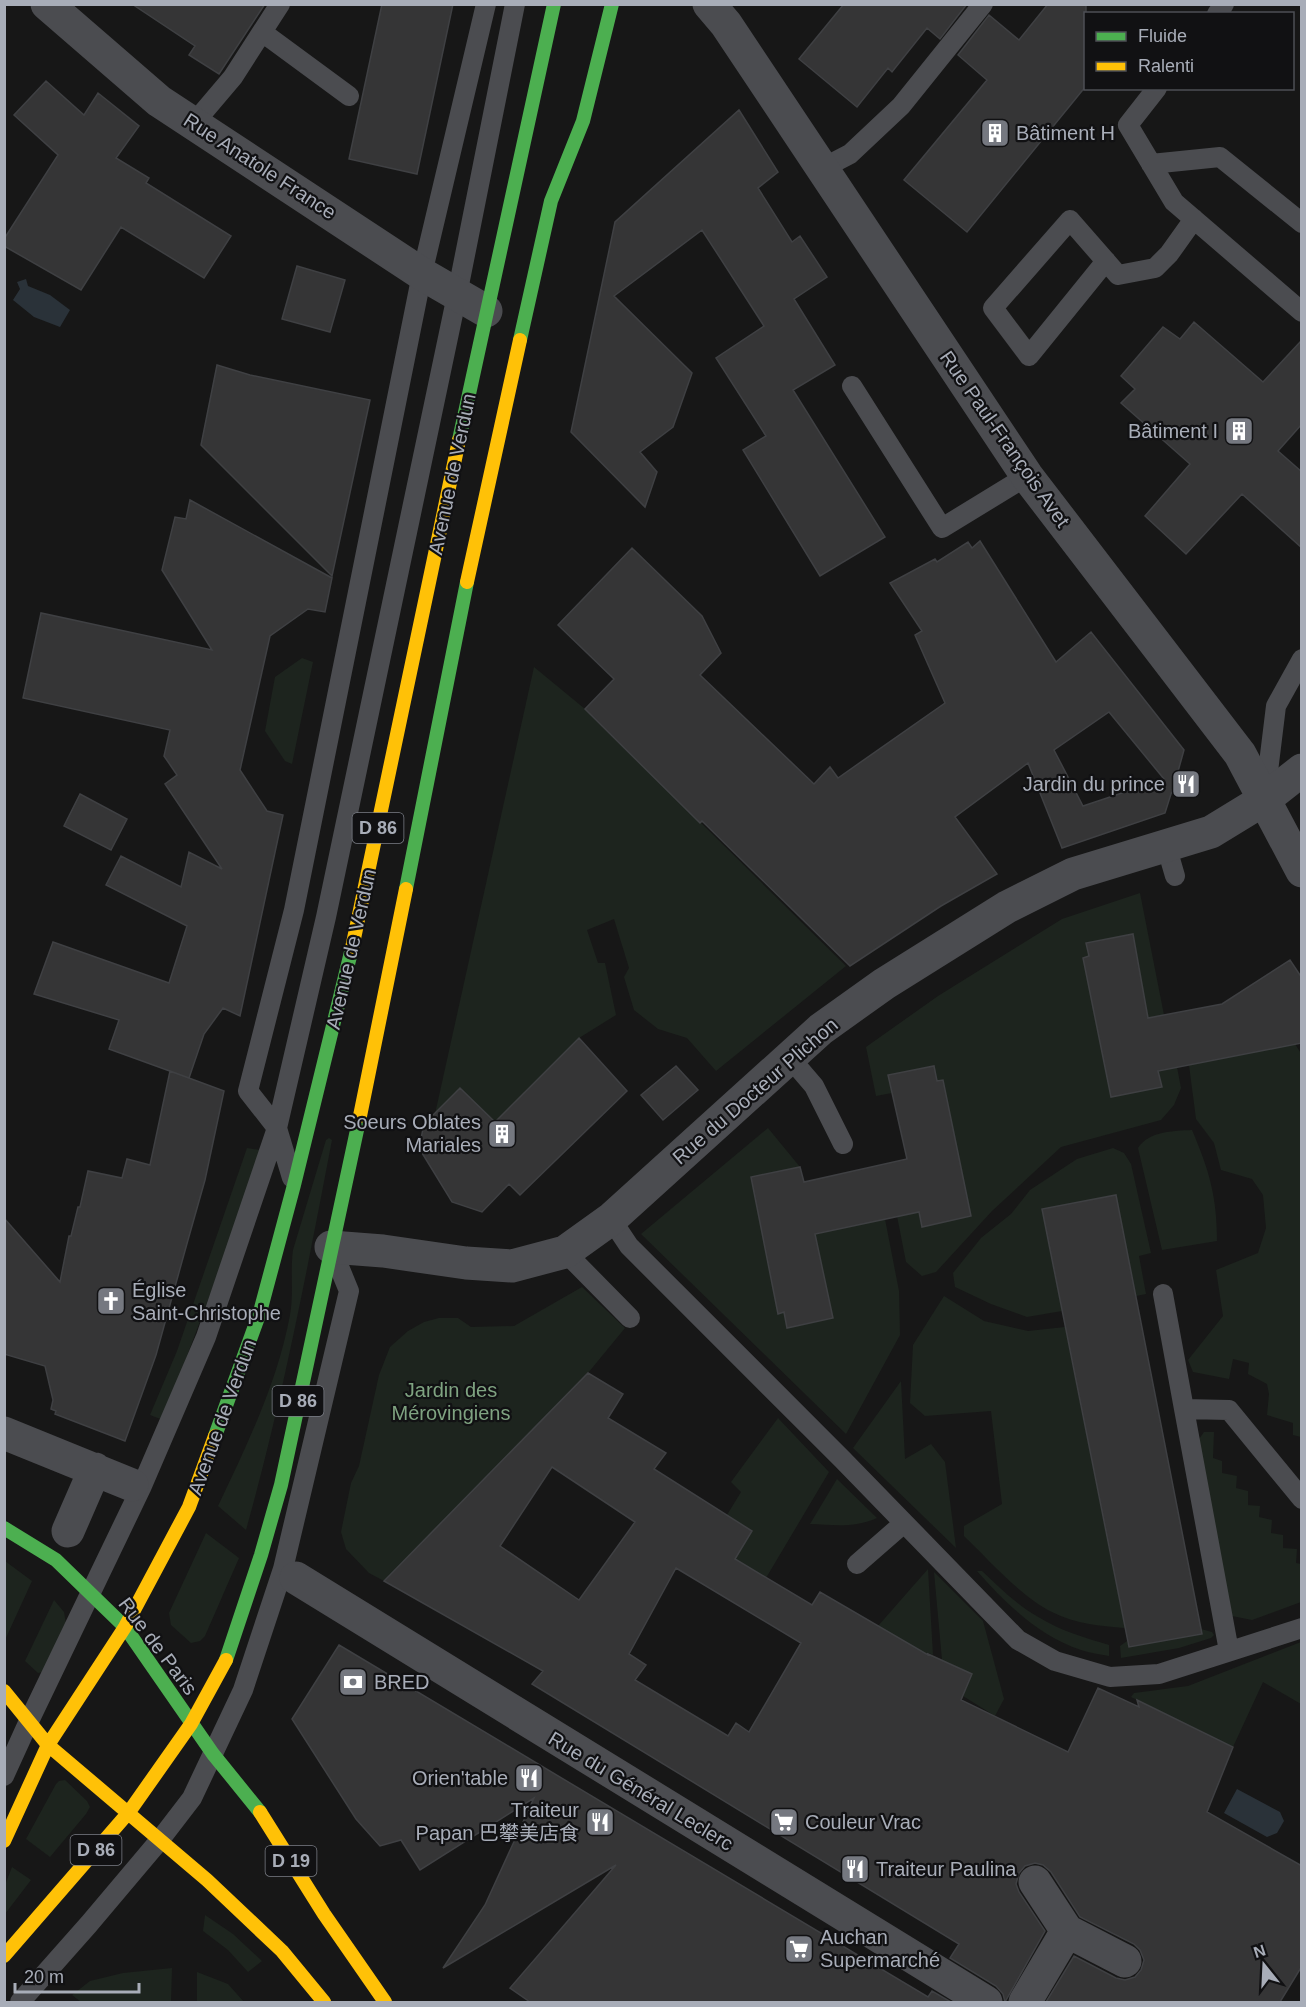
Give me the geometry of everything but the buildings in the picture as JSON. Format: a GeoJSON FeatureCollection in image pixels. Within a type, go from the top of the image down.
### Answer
{"type":"FeatureCollection","features":[{"type":"Feature","properties":{"kind":"main road","name":"Avenue de Verdun"},"geometry":{"type":"LineString","coordinates":[[48,1745],[125,1627],[194,1496],[260,1312],[294,1185],[361,909],[486,311],[554,4]]}},
{"type":"Feature","properties":{"kind":"main road","name":"Avenue de Verdun"},"geometry":{"type":"LineString","coordinates":[[129,1812],[191,1724],[225,1664],[261,1555],[281,1485],[351,1161],[484,500],[548,213],[583,121],[612,4]]}},
{"type":"Feature","properties":{"kind":"main road","name":"Rue de Paris"},"geometry":{"type":"LineString","coordinates":[[4,1528],[56,1560],[125,1627],[191,1724]]}},
{"type":"Feature","properties":{"kind":"main road"},"geometry":{"type":"LineString","coordinates":[[4,1691],[48,1745],[207,1880],[282,1951],[324,2002]]}},
{"type":"Feature","properties":{"kind":"main road","name":"D 19"},"geometry":{"type":"LineString","coordinates":[[191,1724],[253,1802],[324,1914],[385,2002]]}},
{"type":"Feature","properties":{"kind":"main road","name":"D 86"},"geometry":{"type":"LineString","coordinates":[[4,1841],[48,1745]]}},
{"type":"Feature","properties":{"kind":"main road","name":"D 86"},"geometry":{"type":"LineString","coordinates":[[4,1956],[129,1812]]}},
{"type":"Feature","properties":{"kind":"street","name":"Rue Anatole France"},"geometry":{"type":"LineString","coordinates":[[47,4],[159,101],[422,274],[486,311]]}},
{"type":"Feature","properties":{"kind":"street","name":"Rue Paul-François Avet"},"geometry":{"type":"LineString","coordinates":[[709,4],[726,24],[1028,477],[1240,754],[1302,871]]}},
{"type":"Feature","properties":{"kind":"street","name":"Rue du Docteur Plichon"},"geometry":{"type":"LineString","coordinates":[[331,1246],[466,1263],[512,1266],[565,1252],[611,1219],[821,1029],[884,984],[1006,907],[1073,874],[1211,832],[1265,799],[1302,770]]}},
{"type":"Feature","properties":{"kind":"street"},"geometry":{"type":"LineString","coordinates":[[4,1433],[132,1485]]}},
{"type":"Feature","properties":{"kind":"street"},"geometry":{"type":"LineString","coordinates":[[68,1530],[95,1469]]}},
{"type":"Feature","properties":{"kind":"street","name":"Rue du Général Leclerc"},"geometry":{"type":"LineString","coordinates":[[296,1578],[986,2002]]}},
{"type":"Feature","properties":{"kind":"street"},"geometry":{"type":"LineString","coordinates":[[1035,1882],[1067,1931],[1125,1961]]}},
{"type":"Feature","properties":{"kind":"street"},"geometry":{"type":"LineString","coordinates":[[1025,2002],[1067,1931]]}},
{"type":"Feature","properties":{"kind":"lane"},"geometry":{"type":"LineString","coordinates":[[194,123],[233,77],[280,4]]}},
{"type":"Feature","properties":{"kind":"lane"},"geometry":{"type":"LineString","coordinates":[[294,1185],[277,1128],[248,1090],[294,910],[422,274],[486,4]]}},
{"type":"Feature","properties":{"kind":"lane","name":"Avenue de Verdun"},"geometry":{"type":"LineString","coordinates":[[4,1776],[141,1488],[206,1336],[277,1128],[329,906],[457,295],[515,4]]}},
{"type":"Feature","properties":{"kind":"lane"},"geometry":{"type":"LineString","coordinates":[[823,168],[850,154],[901,106],[983,4]]}},
{"type":"Feature","properties":{"kind":"lane"},"geometry":{"type":"LineString","coordinates":[[262,32],[349,96]]}},
{"type":"Feature","properties":{"kind":"lane"},"geometry":{"type":"LineString","coordinates":[[1155,90],[1128,125],[1173,202],[1302,312]]}},
{"type":"Feature","properties":{"kind":"lane"},"geometry":{"type":"LineString","coordinates":[[1151,164],[1220,157],[1302,223]]}},
{"type":"Feature","properties":{"kind":"lane"},"geometry":{"type":"LineString","coordinates":[[1106,261],[1029,356],[993,308],[1070,220],[1106,261],[1118,275],[1155,268],[1169,254],[1194,219]]}},
{"type":"Feature","properties":{"kind":"lane"},"geometry":{"type":"LineString","coordinates":[[852,386],[942,528],[1028,477]]}},
{"type":"Feature","properties":{"kind":"lane"},"geometry":{"type":"LineString","coordinates":[[1265,799],[1276,706],[1302,659]]}},
{"type":"Feature","properties":{"kind":"lane"},"geometry":{"type":"LineString","coordinates":[[1166,845],[1175,876]]}},
{"type":"Feature","properties":{"kind":"lane"},"geometry":{"type":"LineString","coordinates":[[790,1058],[814,1086],[843,1144]]}},
{"type":"Feature","properties":{"kind":"lane"},"geometry":{"type":"LineString","coordinates":[[611,1219],[628,1246],[1018,1640],[1055,1661],[1110,1677],[1159,1674],[1302,1628]]}},
{"type":"Feature","properties":{"kind":"lane"},"geometry":{"type":"LineString","coordinates":[[20,2002],[159,1840],[192,1798],[243,1690],[283,1569],[349,1291],[331,1246]]}},
{"type":"Feature","properties":{"kind":"lane"},"geometry":{"type":"LineString","coordinates":[[565,1252],[630,1318]]}},
{"type":"Feature","properties":{"kind":"lane"},"geometry":{"type":"LineString","coordinates":[[1163,1294],[1229,1652]]}},
{"type":"Feature","properties":{"kind":"lane"},"geometry":{"type":"LineString","coordinates":[[1184,1409],[1229,1410],[1302,1499]]}},
{"type":"Feature","properties":{"kind":"lane"},"geometry":{"type":"LineString","coordinates":[[858,1564],[904,1523]]}},
{"type":"Feature","properties":{"kind":"green space"},"geometry":{"type":"Polygon","coordinates":[[[302,658],[313,662],[292,764],[285,761],[265,731],[275,677],[302,658]]]}},
{"type":"Feature","properties":{"kind":"green space"},"geometry":{"type":"Polygon","coordinates":[[[534,667],[585,709],[606,730],[613,731],[624,747],[846,966],[716,1071],[687,1038],[658,1029],[634,1010],[624,977],[629,968],[614,919],[587,930],[598,963],[605,963],[616,1015],[579,1038],[493,1124],[487,1117],[488,1115],[460,1088],[435,1114],[534,667]]]}},
{"type":"Feature","properties":{"kind":"green space"},"geometry":{"type":"Polygon","coordinates":[[[1140,893],[1164,1015],[1140,1019],[1140,971],[1133,934],[1086,943],[1089,956],[1083,958],[1111,1096],[1162,1086],[1158,1071],[1177,1067],[1181,1088],[1174,1105],[1161,1120],[1061,1147],[992,1211],[936,1272],[922,1276],[906,1262],[897,1216],[918,1211],[922,1227],[971,1216],[943,1080],[937,1081],[934,1066],[888,1075],[892,1093],[876,1096],[866,1047],[938,996],[1062,919],[1140,893]]]}},
{"type":"Feature","properties":{"kind":"green space"},"geometry":{"type":"Polygon","coordinates":[[[1295,1044],[1302,1055],[1301,1437],[1293,1435],[1293,1423],[1267,1415],[1269,1394],[1267,1384],[1248,1374],[1249,1363],[1233,1359],[1229,1379],[1193,1372],[1188,1360],[1223,1316],[1216,1270],[1258,1253],[1266,1228],[1263,1195],[1252,1179],[1221,1170],[1214,1143],[1196,1119],[1189,1065],[1295,1044]]]}},
{"type":"Feature","properties":{"kind":"green space"},"geometry":{"type":"Polygon","coordinates":[[[768,1128],[800,1167],[751,1177],[778,1313],[784,1312],[788,1328],[833,1318],[825,1282],[807,1236],[885,1219],[899,1291],[900,1335],[846,1434],[641,1234],[768,1128]]]}},
{"type":"Feature","properties":{"kind":"green space"},"geometry":{"type":"Polygon","coordinates":[[[1192,1130],[1211,1184],[1217,1241],[1162,1250],[1138,1148],[1148,1138],[1155,1135],[1192,1130]]]}},
{"type":"Feature","properties":{"kind":"green space"},"geometry":{"type":"Polygon","coordinates":[[[329,1138],[332,1140],[293,1336],[246,1530],[218,1506],[250,1436],[278,1364],[290,1315],[293,1250],[326,1140],[329,1138]]]}},
{"type":"Feature","properties":{"kind":"green space"},"geometry":{"type":"Polygon","coordinates":[[[247,1148],[260,1150],[229,1244],[163,1420],[150,1415],[177,1351],[247,1148]]]}},
{"type":"Feature","properties":{"kind":"green space"},"geometry":{"type":"Polygon","coordinates":[[[1113,1148],[1124,1153],[1131,1164],[1151,1253],[1139,1256],[1146,1294],[1136,1296],[1116,1196],[1042,1209],[1062,1311],[1027,1317],[991,1304],[955,1287],[953,1273],[981,1238],[1011,1214],[1030,1190],[1077,1159],[1113,1148]]]}},
{"type":"Feature","properties":{"kind":"green space","name":"Jardin des Mérovingiens"},"geometry":{"type":"Polygon","coordinates":[[[582,1287],[625,1328],[588,1373],[384,1581],[369,1573],[346,1549],[341,1532],[351,1483],[359,1466],[379,1375],[390,1347],[408,1331],[424,1322],[439,1318],[458,1318],[471,1327],[514,1326],[582,1287]]]}},
{"type":"Feature","properties":{"kind":"green space"},"geometry":{"type":"Polygon","coordinates":[[[944,1296],[984,1321],[1028,1331],[1065,1327],[1125,1628],[1079,1622],[1040,1605],[1006,1577],[964,1536],[964,1526],[1002,1504],[991,1411],[925,1416],[910,1403],[913,1345],[944,1296]]]}},
{"type":"Feature","properties":{"kind":"green space"},"geometry":{"type":"Polygon","coordinates":[[[901,1381],[905,1459],[931,1444],[945,1462],[956,1548],[853,1448],[901,1381]]]}},
{"type":"Feature","properties":{"kind":"green space"},"geometry":{"type":"Polygon","coordinates":[[[778,1418],[829,1472],[766,1578],[735,1559],[752,1531],[727,1515],[741,1492],[731,1482],[778,1418]]]}},
{"type":"Feature","properties":{"kind":"green space"},"geometry":{"type":"Polygon","coordinates":[[[1204,1432],[1214,1432],[1213,1458],[1222,1461],[1222,1473],[1237,1476],[1236,1488],[1248,1491],[1248,1505],[1260,1506],[1259,1517],[1272,1520],[1271,1533],[1283,1535],[1283,1548],[1297,1549],[1296,1563],[1301,1564],[1301,1602],[1252,1620],[1232,1616],[1197,1442],[1204,1432]]]}},
{"type":"Feature","properties":{"kind":"green space"},"geometry":{"type":"Polygon","coordinates":[[[837,1479],[877,1518],[852,1525],[810,1524],[837,1479]]]}},
{"type":"Feature","properties":{"kind":"green space"},"geometry":{"type":"Polygon","coordinates":[[[206,1533],[239,1558],[205,1636],[200,1641],[191,1643],[171,1625],[169,1613],[206,1533]]]}},
{"type":"Feature","properties":{"kind":"green space"},"geometry":{"type":"Polygon","coordinates":[[[5,1561],[32,1581],[5,1640],[5,1561]]]}},
{"type":"Feature","properties":{"kind":"green space"},"geometry":{"type":"Polygon","coordinates":[[[928,1569],[933,1655],[929,1653],[920,1673],[878,1626],[928,1569]]]}},
{"type":"Feature","properties":{"kind":"green space"},"geometry":{"type":"Polygon","coordinates":[[[977,1571],[982,1571],[1017,1602],[1048,1623],[1109,1645],[1109,1656],[1084,1651],[1066,1644],[1037,1628],[1012,1607],[977,1571]]]}},
{"type":"Feature","properties":{"kind":"green space"},"geometry":{"type":"Polygon","coordinates":[[[934,1572],[983,1621],[1004,1699],[995,1716],[963,1696],[972,1674],[942,1660],[934,1572]]]}},
{"type":"Feature","properties":{"kind":"green space"},"geometry":{"type":"Polygon","coordinates":[[[54,1600],[64,1612],[66,1624],[44,1672],[38,1673],[25,1661],[54,1600]]]}},
{"type":"Feature","properties":{"kind":"green space"},"geometry":{"type":"Polygon","coordinates":[[[1201,1629],[1212,1632],[1214,1635],[1179,1648],[1121,1658],[1120,1646],[1127,1641],[1129,1647],[1201,1634],[1201,1629]]]}},
{"type":"Feature","properties":{"kind":"green space"},"geometry":{"type":"Polygon","coordinates":[[[1301,1642],[1301,1704],[1263,1682],[1233,1747],[1131,1697],[1134,1693],[1188,1686],[1301,1642]]]}},
{"type":"Feature","properties":{"kind":"green space"},"geometry":{"type":"Polygon","coordinates":[[[65,1780],[87,1801],[90,1807],[50,1857],[26,1839],[56,1784],[65,1780]]]}},
{"type":"Feature","properties":{"kind":"green space"},"geometry":{"type":"Polygon","coordinates":[[[12,1867],[31,1880],[5,1914],[5,1885],[12,1867]]]}},
{"type":"Feature","properties":{"kind":"green space"},"geometry":{"type":"Polygon","coordinates":[[[205,1915],[233,1934],[262,1961],[248,1972],[228,1950],[203,1931],[205,1915]]]}},
{"type":"Feature","properties":{"kind":"green space"},"geometry":{"type":"Polygon","coordinates":[[[172,1968],[171,2002],[81,2002],[72,1995],[90,1981],[123,1973],[172,1968]]]}},
{"type":"Feature","properties":{"kind":"green space"},"geometry":{"type":"Polygon","coordinates":[[[197,1972],[228,1984],[244,2002],[197,2002],[197,1972]]]}},
{"type":"Feature","properties":{"kind":"shaded area"},"geometry":{"type":"Polygon","coordinates":[[[26,279],[28,286],[50,295],[70,310],[60,327],[34,317],[13,300],[20,289],[17,282],[26,279]]]}},
{"type":"Feature","properties":{"kind":"shaded area"},"geometry":{"type":"Polygon","coordinates":[[[1237,1789],[1280,1812],[1284,1821],[1277,1833],[1267,1837],[1224,1813],[1237,1789]]]}},
{"type":"Feature","properties":{"kind":"traffic: fast"},"geometry":{"type":"LineString","coordinates":[[459,440],[554,4]]}},
{"type":"Feature","properties":{"kind":"traffic: fast"},"geometry":{"type":"LineString","coordinates":[[520,340],[551,201],[583,121],[612,4]]}},
{"type":"Feature","properties":{"kind":"traffic: fast"},"geometry":{"type":"LineString","coordinates":[[406,889],[467,582]]}},
{"type":"Feature","properties":{"kind":"traffic: fast"},"geometry":{"type":"LineString","coordinates":[[215,1436],[260,1312],[294,1185],[352,948]]}},
{"type":"Feature","properties":{"kind":"traffic: fast"},"geometry":{"type":"LineString","coordinates":[[226,1660],[261,1555],[281,1485],[360,1116]]}},
{"type":"Feature","properties":{"kind":"traffic: fast"},"geometry":{"type":"LineString","coordinates":[[4,1528],[56,1560],[125,1627],[213,1754],[260,1812]]}},
{"type":"Feature","properties":{"kind":"traffic: slow"},"geometry":{"type":"LineString","coordinates":[[467,582],[520,340]]}},
{"type":"Feature","properties":{"kind":"traffic: slow"},"geometry":{"type":"LineString","coordinates":[[352,948],[459,440]]}},
{"type":"Feature","properties":{"kind":"traffic: slow"},"geometry":{"type":"LineString","coordinates":[[360,1116],[406,889]]}},
{"type":"Feature","properties":{"kind":"traffic: slow"},"geometry":{"type":"LineString","coordinates":[[4,1841],[48,1745],[125,1627],[189,1507],[215,1436]]}},
{"type":"Feature","properties":{"kind":"traffic: slow"},"geometry":{"type":"LineString","coordinates":[[4,1956],[129,1812],[191,1724],[226,1660]]}},
{"type":"Feature","properties":{"kind":"traffic: slow"},"geometry":{"type":"LineString","coordinates":[[4,1691],[48,1745],[207,1880],[282,1951],[324,2002]]}},
{"type":"Feature","properties":{"kind":"traffic: slow"},"geometry":{"type":"LineString","coordinates":[[260,1812],[324,1914],[385,2002]]}},
{"type":"Feature","properties":{"kind":"place","name":"Bâtiment H"},"geometry":{"type":"Point","coordinates":[995,133]}},
{"type":"Feature","properties":{"kind":"place","name":"Bâtiment I"},"geometry":{"type":"Point","coordinates":[1239,431]}},
{"type":"Feature","properties":{"kind":"place","name":"Jardin du prince"},"geometry":{"type":"Point","coordinates":[1186,784]}},
{"type":"Feature","properties":{"kind":"place","name":"Soeurs Oblates Mariales"},"geometry":{"type":"Point","coordinates":[502,1134]}},
{"type":"Feature","properties":{"kind":"place","name":"Église Saint-Christophe"},"geometry":{"type":"Point","coordinates":[111,1301]}},
{"type":"Feature","properties":{"kind":"place","name":"BRED"},"geometry":{"type":"Point","coordinates":[353,1682]}},
{"type":"Feature","properties":{"kind":"place","name":"Orien'table"},"geometry":{"type":"Point","coordinates":[529,1778]}},
{"type":"Feature","properties":{"kind":"place","name":"Traiteur Papan 巴攀美店食"},"geometry":{"type":"Point","coordinates":[600,1822]}},
{"type":"Feature","properties":{"kind":"place","name":"Couleur Vrac"},"geometry":{"type":"Point","coordinates":[784,1822]}},
{"type":"Feature","properties":{"kind":"place","name":"Traiteur Paulina"},"geometry":{"type":"Point","coordinates":[855,1869]}},
{"type":"Feature","properties":{"kind":"place","name":"Auchan Supermarché"},"geometry":{"type":"Point","coordinates":[799,1949]}}]}
